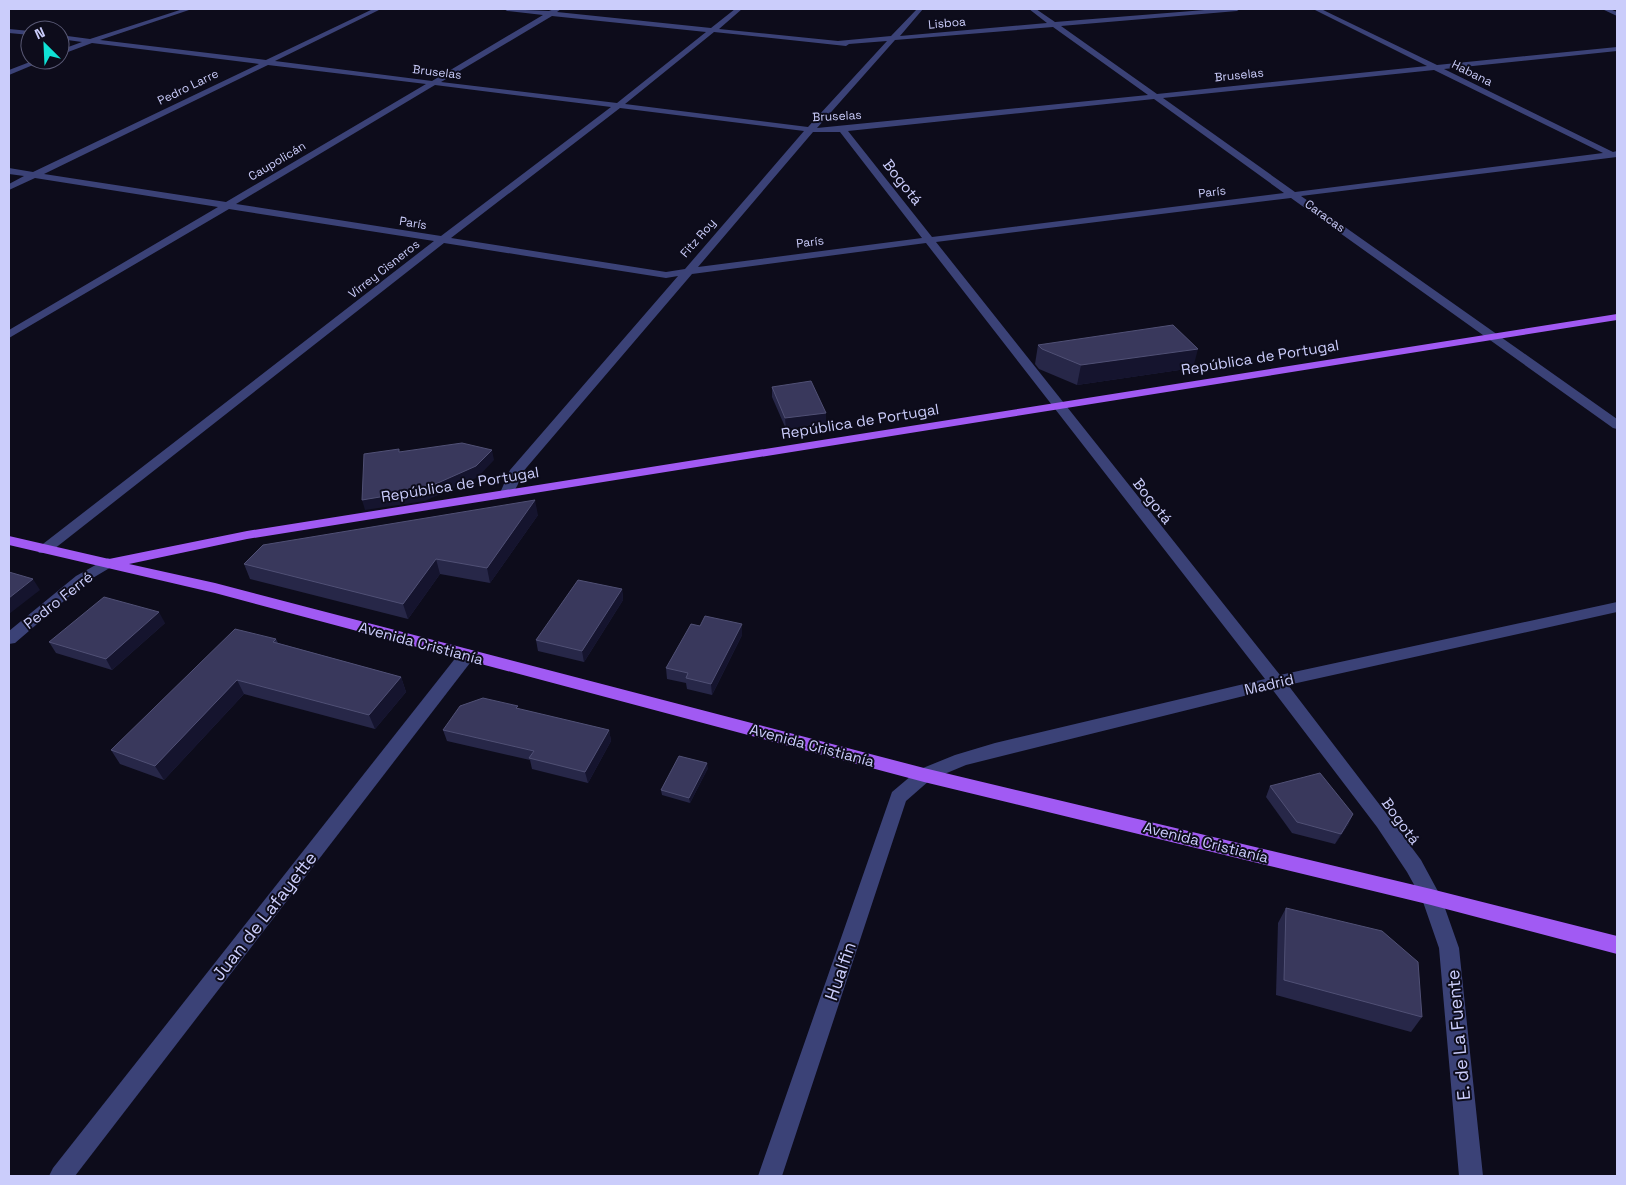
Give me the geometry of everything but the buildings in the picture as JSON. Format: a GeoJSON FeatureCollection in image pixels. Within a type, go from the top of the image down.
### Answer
{"type":"FeatureCollection","features":[{"type":"Feature","properties":{"kind":"main road","name":"República de Portugal"},"geometry":{"type":"LineString","coordinates":[[108,563],[247,535],[1617,317]]}},
{"type":"Feature","properties":{"kind":"main road","name":"Avenida Cristianía"},"geometry":{"type":"LineString","coordinates":[[9,541],[215,588],[924,774],[1431,897],[1617,945]]}},
{"type":"Feature","properties":{"kind":"street"},"geometry":{"type":"LineString","coordinates":[[70,49],[189,9]]}},
{"type":"Feature","properties":{"kind":"street","name":"Pedro Larre"},"geometry":{"type":"LineString","coordinates":[[9,187],[378,9]]}},
{"type":"Feature","properties":{"kind":"street","name":"Lisboa"},"geometry":{"type":"LineString","coordinates":[[507,9],[884,48]]}},
{"type":"Feature","properties":{"kind":"street","name":"Caupolicán"},"geometry":{"type":"LineString","coordinates":[[9,335],[558,9]]}},
{"type":"Feature","properties":{"kind":"street","name":"Virrey Cisneros"},"geometry":{"type":"LineString","coordinates":[[44,550],[442,240],[618,106],[739,9]]}},
{"type":"Feature","properties":{"kind":"street","name":"Fitz Roy"},"geometry":{"type":"LineString","coordinates":[[507,493],[515,473],[522,464],[810,130],[920,9]]}},
{"type":"Feature","properties":{"kind":"street","name":"Caracas"},"geometry":{"type":"LineString","coordinates":[[1032,9],[1617,425]]}},
{"type":"Feature","properties":{"kind":"street","name":"Lisboa"},"geometry":{"type":"LineString","coordinates":[[838,43],[1237,9]]}},
{"type":"Feature","properties":{"kind":"street","name":"Habana"},"geometry":{"type":"LineString","coordinates":[[1316,9],[1615,155]]}},
{"type":"Feature","properties":{"kind":"street"},"geometry":{"type":"LineString","coordinates":[[1604,9],[1617,14]]}},
{"type":"Feature","properties":{"kind":"street","name":"Bruselas"},"geometry":{"type":"LineString","coordinates":[[70,38],[810,130],[842,130],[1617,49]]}},
{"type":"Feature","properties":{"kind":"street","name":"Bogotá"},"geometry":{"type":"LineString","coordinates":[[842,130],[926,240],[1276,682],[1383,822],[1414,866],[1431,897]]}},
{"type":"Feature","properties":{"kind":"street","name":"París"},"geometry":{"type":"LineString","coordinates":[[9,171],[666,275],[926,240],[1615,155]]}},
{"type":"Feature","properties":{"kind":"street","name":"Pedro Ferré"},"geometry":{"type":"LineString","coordinates":[[9,639],[81,579],[108,563]]}},
{"type":"Feature","properties":{"kind":"street","name":"Madrid"},"geometry":{"type":"LineString","coordinates":[[924,774],[995,750],[1276,682],[1617,607]]}},
{"type":"Feature","properties":{"kind":"street","name":"Juan de Lafayette"},"geometry":{"type":"LineString","coordinates":[[61,1176],[467,655]]}},
{"type":"Feature","properties":{"kind":"street","name":"Hualfin"},"geometry":{"type":"LineString","coordinates":[[770,1176],[898,797],[924,774]]}},
{"type":"Feature","properties":{"kind":"street","name":"E. de La Fuente"},"geometry":{"type":"LineString","coordinates":[[1431,897],[1449,948],[1471,1176]]}}]}
